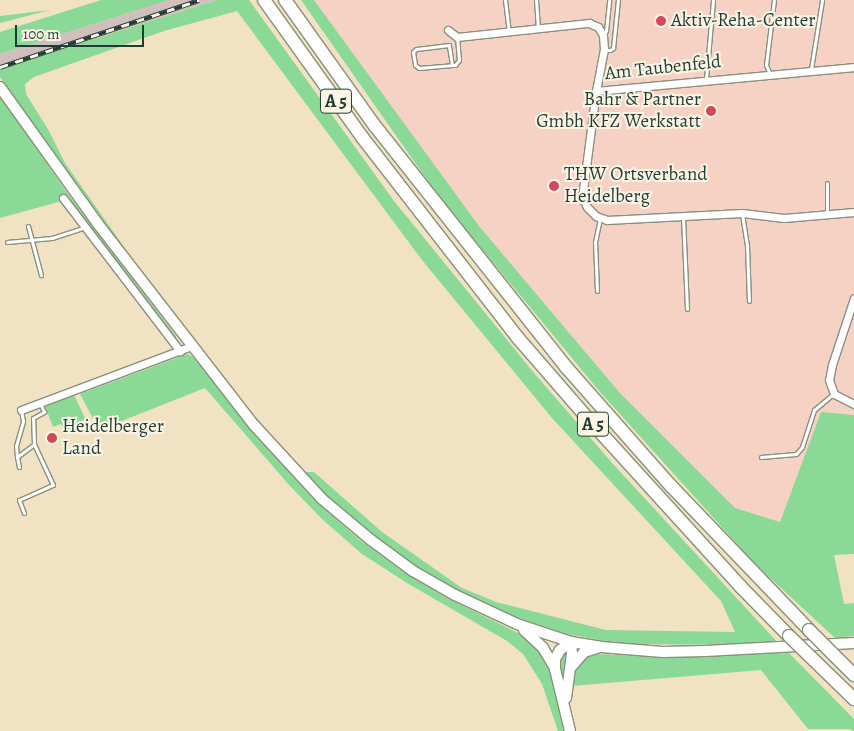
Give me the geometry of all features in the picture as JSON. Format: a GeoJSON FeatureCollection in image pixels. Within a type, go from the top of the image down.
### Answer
{"type":"FeatureCollection","features":[{"type":"Feature","properties":{"kind":"highway","name":"A 5"},"geometry":{"type":"LineString","coordinates":[[264,0],[362,137],[518,338],[616,450],[741,587],[854,699]]}},
{"type":"Feature","properties":{"kind":"highway","name":"A 5"},"geometry":{"type":"LineString","coordinates":[[285,0],[381,133],[547,344],[671,486],[854,675]]}},
{"type":"Feature","properties":{"kind":"main road"},"geometry":{"type":"LineString","coordinates":[[0,87],[74,193],[254,425],[294,471],[348,521],[420,575],[489,612],[517,624],[571,642],[601,647],[663,652],[854,642]]}},
{"type":"Feature","properties":{"kind":"main road"},"geometry":{"type":"LineString","coordinates":[[517,624],[543,648],[555,669],[570,731]]}},
{"type":"Feature","properties":{"kind":"main road"},"geometry":{"type":"LineString","coordinates":[[566,709],[566,685],[571,667],[571,642]]}},
{"type":"Feature","properties":{"kind":"main road"},"geometry":{"type":"LineString","coordinates":[[555,669],[555,659],[560,650],[571,642]]}},
{"type":"Feature","properties":{"kind":"main road"},"geometry":{"type":"LineString","coordinates":[[571,667],[584,652],[601,647]]}},
{"type":"Feature","properties":{"kind":"street"},"geometry":{"type":"LineString","coordinates":[[448,30],[457,37],[589,23],[598,27],[603,35],[604,49],[596,91]]}},
{"type":"Feature","properties":{"kind":"street","name":"Am Taubenfeld"},"geometry":{"type":"LineString","coordinates":[[600,217],[587,207],[582,197],[596,91],[854,67]]}},
{"type":"Feature","properties":{"kind":"street"},"geometry":{"type":"LineString","coordinates":[[63,198],[180,351]]}},
{"type":"Feature","properties":{"kind":"street"},"geometry":{"type":"LineString","coordinates":[[600,217],[606,220],[742,213],[784,218],[854,212]]}},
{"type":"Feature","properties":{"kind":"street"},"geometry":{"type":"LineString","coordinates":[[854,298],[832,365],[829,380],[834,394],[854,404]]}},
{"type":"Feature","properties":{"kind":"street"},"geometry":{"type":"LineString","coordinates":[[21,410],[191,346]]}},
{"type":"Feature","properties":{"kind":"lane"},"geometry":{"type":"LineString","coordinates":[[505,0],[509,32]]}},
{"type":"Feature","properties":{"kind":"lane"},"geometry":{"type":"LineString","coordinates":[[536,0],[538,28]]}},
{"type":"Feature","properties":{"kind":"lane"},"geometry":{"type":"LineString","coordinates":[[603,35],[606,31],[609,0]]}},
{"type":"Feature","properties":{"kind":"lane"},"geometry":{"type":"LineString","coordinates":[[604,49],[610,50],[613,48],[618,0]]}},
{"type":"Feature","properties":{"kind":"lane"},"geometry":{"type":"LineString","coordinates":[[706,80],[713,0]]}},
{"type":"Feature","properties":{"kind":"lane"},"geometry":{"type":"LineString","coordinates":[[770,74],[766,64],[774,0]]}},
{"type":"Feature","properties":{"kind":"lane"},"geometry":{"type":"LineString","coordinates":[[811,70],[822,0]]}},
{"type":"Feature","properties":{"kind":"lane"},"geometry":{"type":"LineString","coordinates":[[452,65],[449,45],[416,48],[413,52],[415,65],[419,68],[452,65],[459,60],[457,37]]}},
{"type":"Feature","properties":{"kind":"lane"},"geometry":{"type":"LineString","coordinates":[[827,184],[827,214]]}},
{"type":"Feature","properties":{"kind":"lane"},"geometry":{"type":"LineString","coordinates":[[742,213],[747,245],[749,301]]}},
{"type":"Feature","properties":{"kind":"lane"},"geometry":{"type":"LineString","coordinates":[[683,216],[687,309]]}},
{"type":"Feature","properties":{"kind":"lane"},"geometry":{"type":"LineString","coordinates":[[597,291],[595,242],[600,217]]}},
{"type":"Feature","properties":{"kind":"lane"},"geometry":{"type":"LineString","coordinates":[[28,226],[41,275]]}},
{"type":"Feature","properties":{"kind":"lane"},"geometry":{"type":"LineString","coordinates":[[7,242],[52,238],[86,226]]}},
{"type":"Feature","properties":{"kind":"lane"},"geometry":{"type":"LineString","coordinates":[[761,457],[796,454],[802,447],[814,410],[834,394]]}},
{"type":"Feature","properties":{"kind":"lane"},"geometry":{"type":"LineString","coordinates":[[24,513],[18,500],[53,485],[34,444],[33,418],[44,412],[40,403]]}},
{"type":"Feature","properties":{"kind":"lane"},"geometry":{"type":"LineString","coordinates":[[19,467],[16,446],[23,421],[21,410]]}},
{"type":"Feature","properties":{"kind":"lane"},"geometry":{"type":"LineString","coordinates":[[17,457],[34,444]]}},
{"type":"Feature","properties":{"kind":"shaded area"},"geometry":{"type":"Polygon","coordinates":[[[169,0],[217,0],[0,69],[0,54],[169,0]]]}},
{"type":"Feature","properties":{"kind":"shaded area"},"geometry":{"type":"Polygon","coordinates":[[[314,0],[854,0],[854,417],[768,571],[479,226],[314,0]]]}},
{"type":"Feature","properties":{"kind":"green space"},"geometry":{"type":"Polygon","coordinates":[[[101,0],[169,0],[0,54],[0,32],[101,0]]]}},
{"type":"Feature","properties":{"kind":"green space"},"geometry":{"type":"Polygon","coordinates":[[[217,0],[249,0],[394,201],[534,373],[613,464],[780,645],[620,644],[567,634],[489,608],[432,579],[345,516],[309,481],[249,413],[213,365],[266,430],[305,472],[314,472],[382,532],[462,588],[496,602],[606,630],[735,632],[721,601],[552,418],[422,260],[237,11],[164,31],[34,77],[25,84],[26,94],[49,131],[65,163],[131,257],[189,332],[192,341],[119,247],[43,140],[0,77],[0,69],[217,0]]]}},
{"type":"Feature","properties":{"kind":"green space"},"geometry":{"type":"Polygon","coordinates":[[[301,0],[314,0],[479,226],[619,392],[735,508],[780,522],[821,412],[854,415],[854,554],[834,555],[844,604],[854,603],[854,636],[835,638],[756,565],[600,392],[439,197],[301,0]]]}},
{"type":"Feature","properties":{"kind":"green space"},"geometry":{"type":"Polygon","coordinates":[[[50,10],[0,23],[0,16],[50,10]]]}},
{"type":"Feature","properties":{"kind":"green space"},"geometry":{"type":"Polygon","coordinates":[[[0,96],[68,194],[176,336],[176,340],[62,201],[0,218],[0,96]]]}},
{"type":"Feature","properties":{"kind":"green space"},"geometry":{"type":"Polygon","coordinates":[[[187,354],[192,356],[262,441],[315,501],[360,540],[398,568],[445,597],[522,635],[542,653],[552,675],[565,731],[558,731],[542,684],[523,654],[507,641],[407,583],[362,554],[323,520],[290,486],[205,388],[99,430],[80,394],[187,354]]]}},
{"type":"Feature","properties":{"kind":"green space"},"geometry":{"type":"Polygon","coordinates":[[[74,395],[85,418],[77,428],[66,434],[61,424],[53,427],[45,406],[74,395]]]}},
{"type":"Feature","properties":{"kind":"green space"},"geometry":{"type":"Polygon","coordinates":[[[566,650],[567,664],[562,683],[559,670],[561,655],[566,650]]]}},
{"type":"Feature","properties":{"kind":"green space"},"geometry":{"type":"Polygon","coordinates":[[[788,652],[854,719],[854,731],[849,729],[808,729],[761,670],[572,686],[576,664],[588,654],[673,656],[788,652]]]}},
{"type":"Feature","properties":{"kind":"railway"},"geometry":{"type":"LineString","coordinates":[[0,67],[199,0]]}},
{"type":"Feature","properties":{"kind":"place","name":"Aktiv-Reha-Center"},"geometry":{"type":"Point","coordinates":[661,21]}},
{"type":"Feature","properties":{"kind":"place","name":"Bahr & Partner Gmbh KFZ Werkstatt"},"geometry":{"type":"Point","coordinates":[711,111]}},
{"type":"Feature","properties":{"kind":"place","name":"THW Ortsverband Heidelberg"},"geometry":{"type":"Point","coordinates":[554,186]}},
{"type":"Feature","properties":{"kind":"place","name":"Heidelberger Land"},"geometry":{"type":"Point","coordinates":[52,438]}}]}
